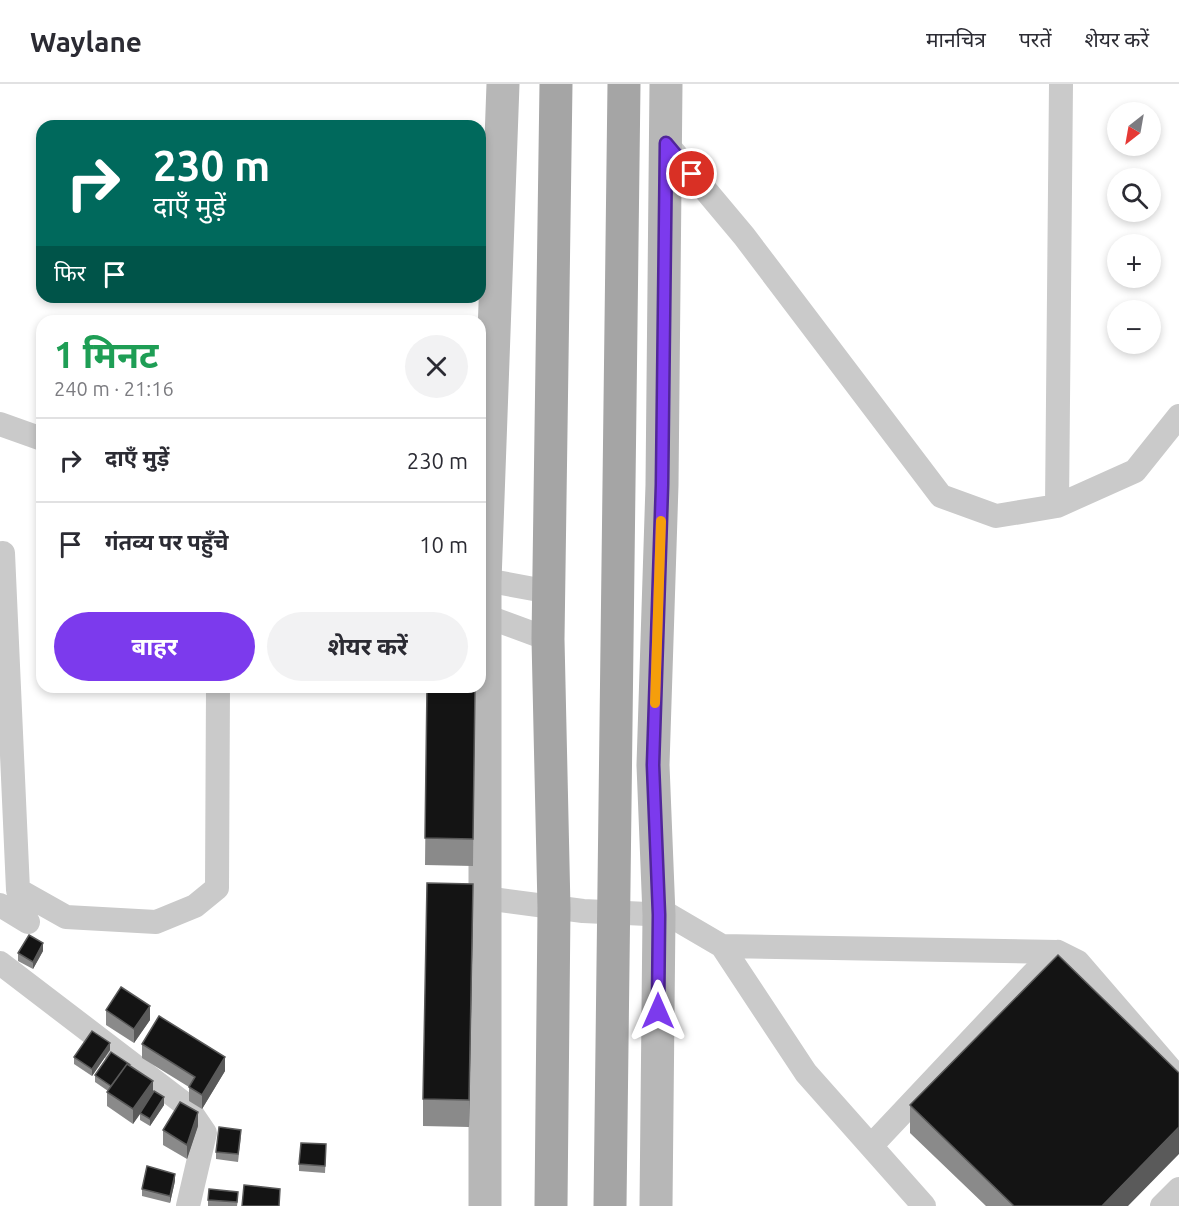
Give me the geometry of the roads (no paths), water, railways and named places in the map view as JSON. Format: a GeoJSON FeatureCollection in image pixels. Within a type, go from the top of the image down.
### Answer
{"type":"FeatureCollection","features":[{"type":"Feature","properties":{"kind":"main road"},"geometry":{"type":"LineString","coordinates":[[551,1206],[554,908],[548,639],[556,84]]}},
{"type":"Feature","properties":{"kind":"main road"},"geometry":{"type":"LineString","coordinates":[[610,1206],[624,84]]}},
{"type":"Feature","properties":{"kind":"street"},"geometry":{"type":"LineString","coordinates":[[486,506],[503,84]]}},
{"type":"Feature","properties":{"kind":"street"},"geometry":{"type":"LineString","coordinates":[[656,1206],[659,915],[653,765],[662,485],[666,84]]}},
{"type":"Feature","properties":{"kind":"street"},"geometry":{"type":"LineString","coordinates":[[1057,506],[1061,84]]}},
{"type":"Feature","properties":{"kind":"street"},"geometry":{"type":"LineString","coordinates":[[666,143],[744,236],[941,496],[996,516],[1057,506],[1135,471],[1179,416]]}},
{"type":"Feature","properties":{"kind":"street"},"geometry":{"type":"LineString","coordinates":[[0,424],[36,436]]}},
{"type":"Feature","properties":{"kind":"street"},"geometry":{"type":"LineString","coordinates":[[3,553],[18,890],[66,917],[156,922],[195,906],[218,888],[218,693]]}},
{"type":"Feature","properties":{"kind":"street"},"geometry":{"type":"LineString","coordinates":[[486,581],[550,592]]}},
{"type":"Feature","properties":{"kind":"street"},"geometry":{"type":"LineString","coordinates":[[486,616],[548,639]]}},
{"type":"Feature","properties":{"kind":"street"},"geometry":{"type":"LineString","coordinates":[[484,693],[485,1206]]}},
{"type":"Feature","properties":{"kind":"street"},"geometry":{"type":"LineString","coordinates":[[485,898],[554,908],[669,915],[722,946],[807,1072],[924,1206]]}},
{"type":"Feature","properties":{"kind":"street"},"geometry":{"type":"LineString","coordinates":[[0,905],[28,922]]}},
{"type":"Feature","properties":{"kind":"street"},"geometry":{"type":"LineString","coordinates":[[722,946],[1058,952],[1078,962],[1179,1079]]}},
{"type":"Feature","properties":{"kind":"street"},"geometry":{"type":"LineString","coordinates":[[871,1146],[1034,973],[1058,952]]}},
{"type":"Feature","properties":{"kind":"street"},"geometry":{"type":"LineString","coordinates":[[0,963],[186,1105],[204,1133],[188,1206]]}},
{"type":"Feature","properties":{"kind":"street"},"geometry":{"type":"LineString","coordinates":[[1162,1206],[1179,1189]]}}]}
